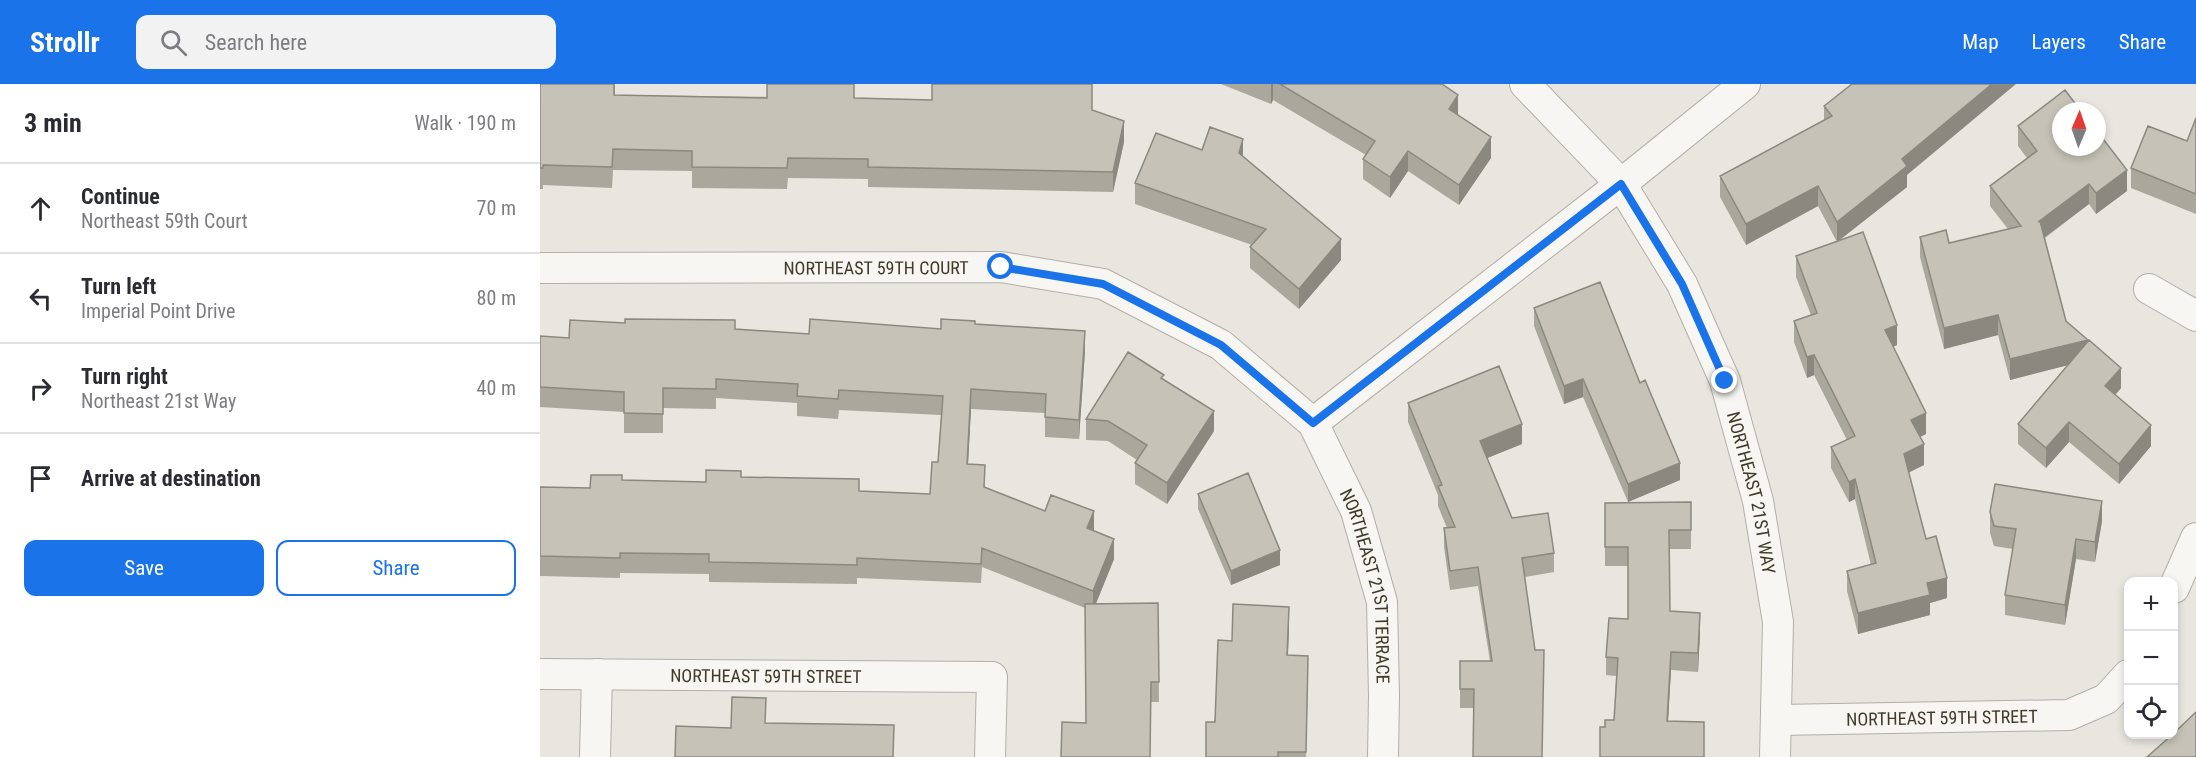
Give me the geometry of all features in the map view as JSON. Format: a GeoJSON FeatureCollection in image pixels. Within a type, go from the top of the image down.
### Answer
{"type":"FeatureCollection","features":[{"type":"Feature","properties":{"kind":"street","name":"NORTHEAST 21ST WAY"},"geometry":{"type":"LineString","coordinates":[[1525,84],[1621,184],[1682,284],[1725,381],[1758,501],[1778,622],[1775,757]]}},
{"type":"Feature","properties":{"kind":"street"},"geometry":{"type":"LineString","coordinates":[[1313,423],[1621,184],[1745,84]]}},
{"type":"Feature","properties":{"kind":"street","name":"NORTHEAST 59TH COURT"},"geometry":{"type":"LineString","coordinates":[[540,268],[1001,267],[1103,284],[1221,345],[1313,423]]}},
{"type":"Feature","properties":{"kind":"street"},"geometry":{"type":"LineString","coordinates":[[2149,289],[2196,316]]}},
{"type":"Feature","properties":{"kind":"street","name":"NORTHEAST 21ST TERRACE"},"geometry":{"type":"LineString","coordinates":[[1313,423],[1356,511],[1382,602],[1383,757]]}},
{"type":"Feature","properties":{"kind":"street"},"geometry":{"type":"LineString","coordinates":[[2178,579],[2196,538]]}},
{"type":"Feature","properties":{"kind":"street","name":"NORTHEAST 59TH STREET"},"geometry":{"type":"LineString","coordinates":[[540,674],[992,677],[990,757]]}},
{"type":"Feature","properties":{"kind":"street"},"geometry":{"type":"LineString","coordinates":[[595,757],[597,674]]}},
{"type":"Feature","properties":{"kind":"street","name":"NORTHEAST 59TH STREET"},"geometry":{"type":"LineString","coordinates":[[1776,720],[2069,715],[2106,699],[2124,679]]}},
{"type":"Feature","properties":{"kind":"building"},"geometry":{"type":"Polygon","coordinates":[[[540,84],[614,84],[614,95],[767,98],[767,84],[854,84],[854,98],[932,100],[932,84],[1092,84],[1092,110],[1124,121],[1113,172],[868,167],[868,159],[788,158],[787,168],[692,167],[692,151],[613,149],[612,167],[543,165],[543,168],[540,168],[540,84]]]}},
{"type":"Feature","properties":{"kind":"building"},"geometry":{"type":"Polygon","coordinates":[[[1280,84],[1442,84],[1458,95],[1449,109],[1491,137],[1459,185],[1408,151],[1390,177],[1363,159],[1375,141],[1280,84]]]}},
{"type":"Feature","properties":{"kind":"building"},"geometry":{"type":"Polygon","coordinates":[[[1852,84],[1992,84],[1902,159],[1907,166],[1837,222],[1818,186],[1746,224],[1720,176],[1832,116],[1824,106],[1852,84]]]}},
{"type":"Feature","properties":{"kind":"building"},"geometry":{"type":"Polygon","coordinates":[[[2065,90],[2074,102],[2052,102],[2052,156],[2106,156],[2106,143],[2127,170],[2096,193],[2089,184],[2038,222],[2040,221],[2066,321],[2088,340],[2010,359],[1998,315],[1944,328],[1920,237],[1946,230],[1949,243],[2021,226],[1990,186],[2037,151],[2018,126],[2065,90]]]}},
{"type":"Feature","properties":{"kind":"building"},"geometry":{"type":"Polygon","coordinates":[[[2196,118],[2196,194],[2131,168],[2148,126],[2187,141],[2196,118]]]}},
{"type":"Feature","properties":{"kind":"building"},"geometry":{"type":"Polygon","coordinates":[[[1210,127],[1243,139],[1239,153],[1341,239],[1299,289],[1250,247],[1266,229],[1135,183],[1156,133],[1202,150],[1210,127]]]}},
{"type":"Feature","properties":{"kind":"building"},"geometry":{"type":"Polygon","coordinates":[[[1863,232],[1897,325],[1885,330],[1926,413],[1911,420],[1924,444],[1904,454],[1926,539],[1936,536],[1947,578],[1927,583],[1930,595],[1858,613],[1847,571],[1876,563],[1855,479],[1849,482],[1831,447],[1855,436],[1814,355],[1807,357],[1794,321],[1817,313],[1796,256],[1863,232]]]}},
{"type":"Feature","properties":{"kind":"building"},"geometry":{"type":"Polygon","coordinates":[[[1600,282],[1640,383],[1645,380],[1680,463],[1628,484],[1583,379],[1564,386],[1534,308],[1600,282]]]}},
{"type":"Feature","properties":{"kind":"building"},"geometry":{"type":"Polygon","coordinates":[[[625,319],[735,320],[735,329],[809,334],[810,319],[941,329],[941,319],[975,321],[975,324],[1085,331],[1079,420],[1045,417],[1046,394],[971,389],[967,464],[985,465],[984,487],[1045,511],[1051,495],[1094,511],[1087,528],[1114,539],[1093,591],[982,548],[981,564],[857,558],[857,565],[709,562],[709,554],[620,553],[620,558],[540,556],[540,487],[590,488],[591,475],[622,475],[622,480],[706,482],[706,470],[741,471],[741,477],[859,479],[859,491],[930,494],[932,462],[938,462],[943,396],[839,390],[838,399],[797,396],[798,384],[716,379],[716,389],[663,388],[663,414],[624,413],[624,392],[540,387],[540,336],[569,338],[570,320],[625,323],[625,319]]]}},
{"type":"Feature","properties":{"kind":"building"},"geometry":{"type":"Polygon","coordinates":[[[2089,340],[2121,368],[2105,386],[2151,425],[2119,464],[2069,422],[2046,448],[2018,424],[2089,340]]]}},
{"type":"Feature","properties":{"kind":"building"},"geometry":{"type":"Polygon","coordinates":[[[1128,352],[1164,375],[1161,378],[1214,411],[1167,483],[1135,463],[1147,445],[1108,421],[1086,419],[1128,352]]]}},
{"type":"Feature","properties":{"kind":"building"},"geometry":{"type":"Polygon","coordinates":[[[1499,366],[1522,424],[1480,441],[1512,518],[1548,513],[1554,553],[1522,558],[1535,650],[1544,650],[1542,757],[1473,757],[1474,689],[1460,689],[1460,661],[1492,661],[1478,567],[1450,571],[1444,528],[1455,527],[1438,486],[1442,485],[1408,403],[1499,366]]]}},
{"type":"Feature","properties":{"kind":"building"},"geometry":{"type":"Polygon","coordinates":[[[1248,473],[1280,550],[1231,571],[1198,494],[1248,473]]]}},
{"type":"Feature","properties":{"kind":"building"},"geometry":{"type":"Polygon","coordinates":[[[1995,484],[2102,501],[2095,542],[2076,539],[2065,605],[2005,595],[2016,529],[1994,526],[1990,512],[1995,484]]]}},
{"type":"Feature","properties":{"kind":"building"},"geometry":{"type":"Polygon","coordinates":[[[1691,502],[1691,530],[1669,530],[1670,611],[1700,613],[1698,653],[1671,652],[1667,721],[1704,722],[1704,757],[1600,757],[1600,727],[1605,727],[1605,720],[1614,720],[1618,658],[1606,657],[1609,618],[1628,619],[1628,547],[1605,547],[1605,503],[1691,502]]]}},
{"type":"Feature","properties":{"kind":"building"},"geometry":{"type":"Polygon","coordinates":[[[1158,603],[1159,682],[1151,682],[1150,757],[1061,757],[1062,722],[1086,723],[1085,604],[1158,603]]]}},
{"type":"Feature","properties":{"kind":"building"},"geometry":{"type":"Polygon","coordinates":[[[1233,604],[1289,607],[1287,655],[1308,656],[1306,752],[1278,752],[1278,757],[1206,757],[1206,722],[1215,722],[1218,640],[1232,641],[1233,604]]]}},
{"type":"Feature","properties":{"kind":"building"},"geometry":{"type":"Polygon","coordinates":[[[732,697],[766,698],[765,723],[894,725],[893,757],[675,757],[676,726],[731,728],[732,697]]]}},
{"type":"Feature","properties":{"kind":"building"},"geometry":{"type":"Polygon","coordinates":[[[2196,712],[2196,757],[2147,757],[2167,739],[2178,739],[2178,729],[2196,712]]]}},
{"type":"Feature","properties":{"kind":"route"},"geometry":{"type":"LineString","coordinates":[[1001,267],[1103,284],[1221,345],[1313,423],[1621,184],[1682,284],[1725,381]]}}]}
